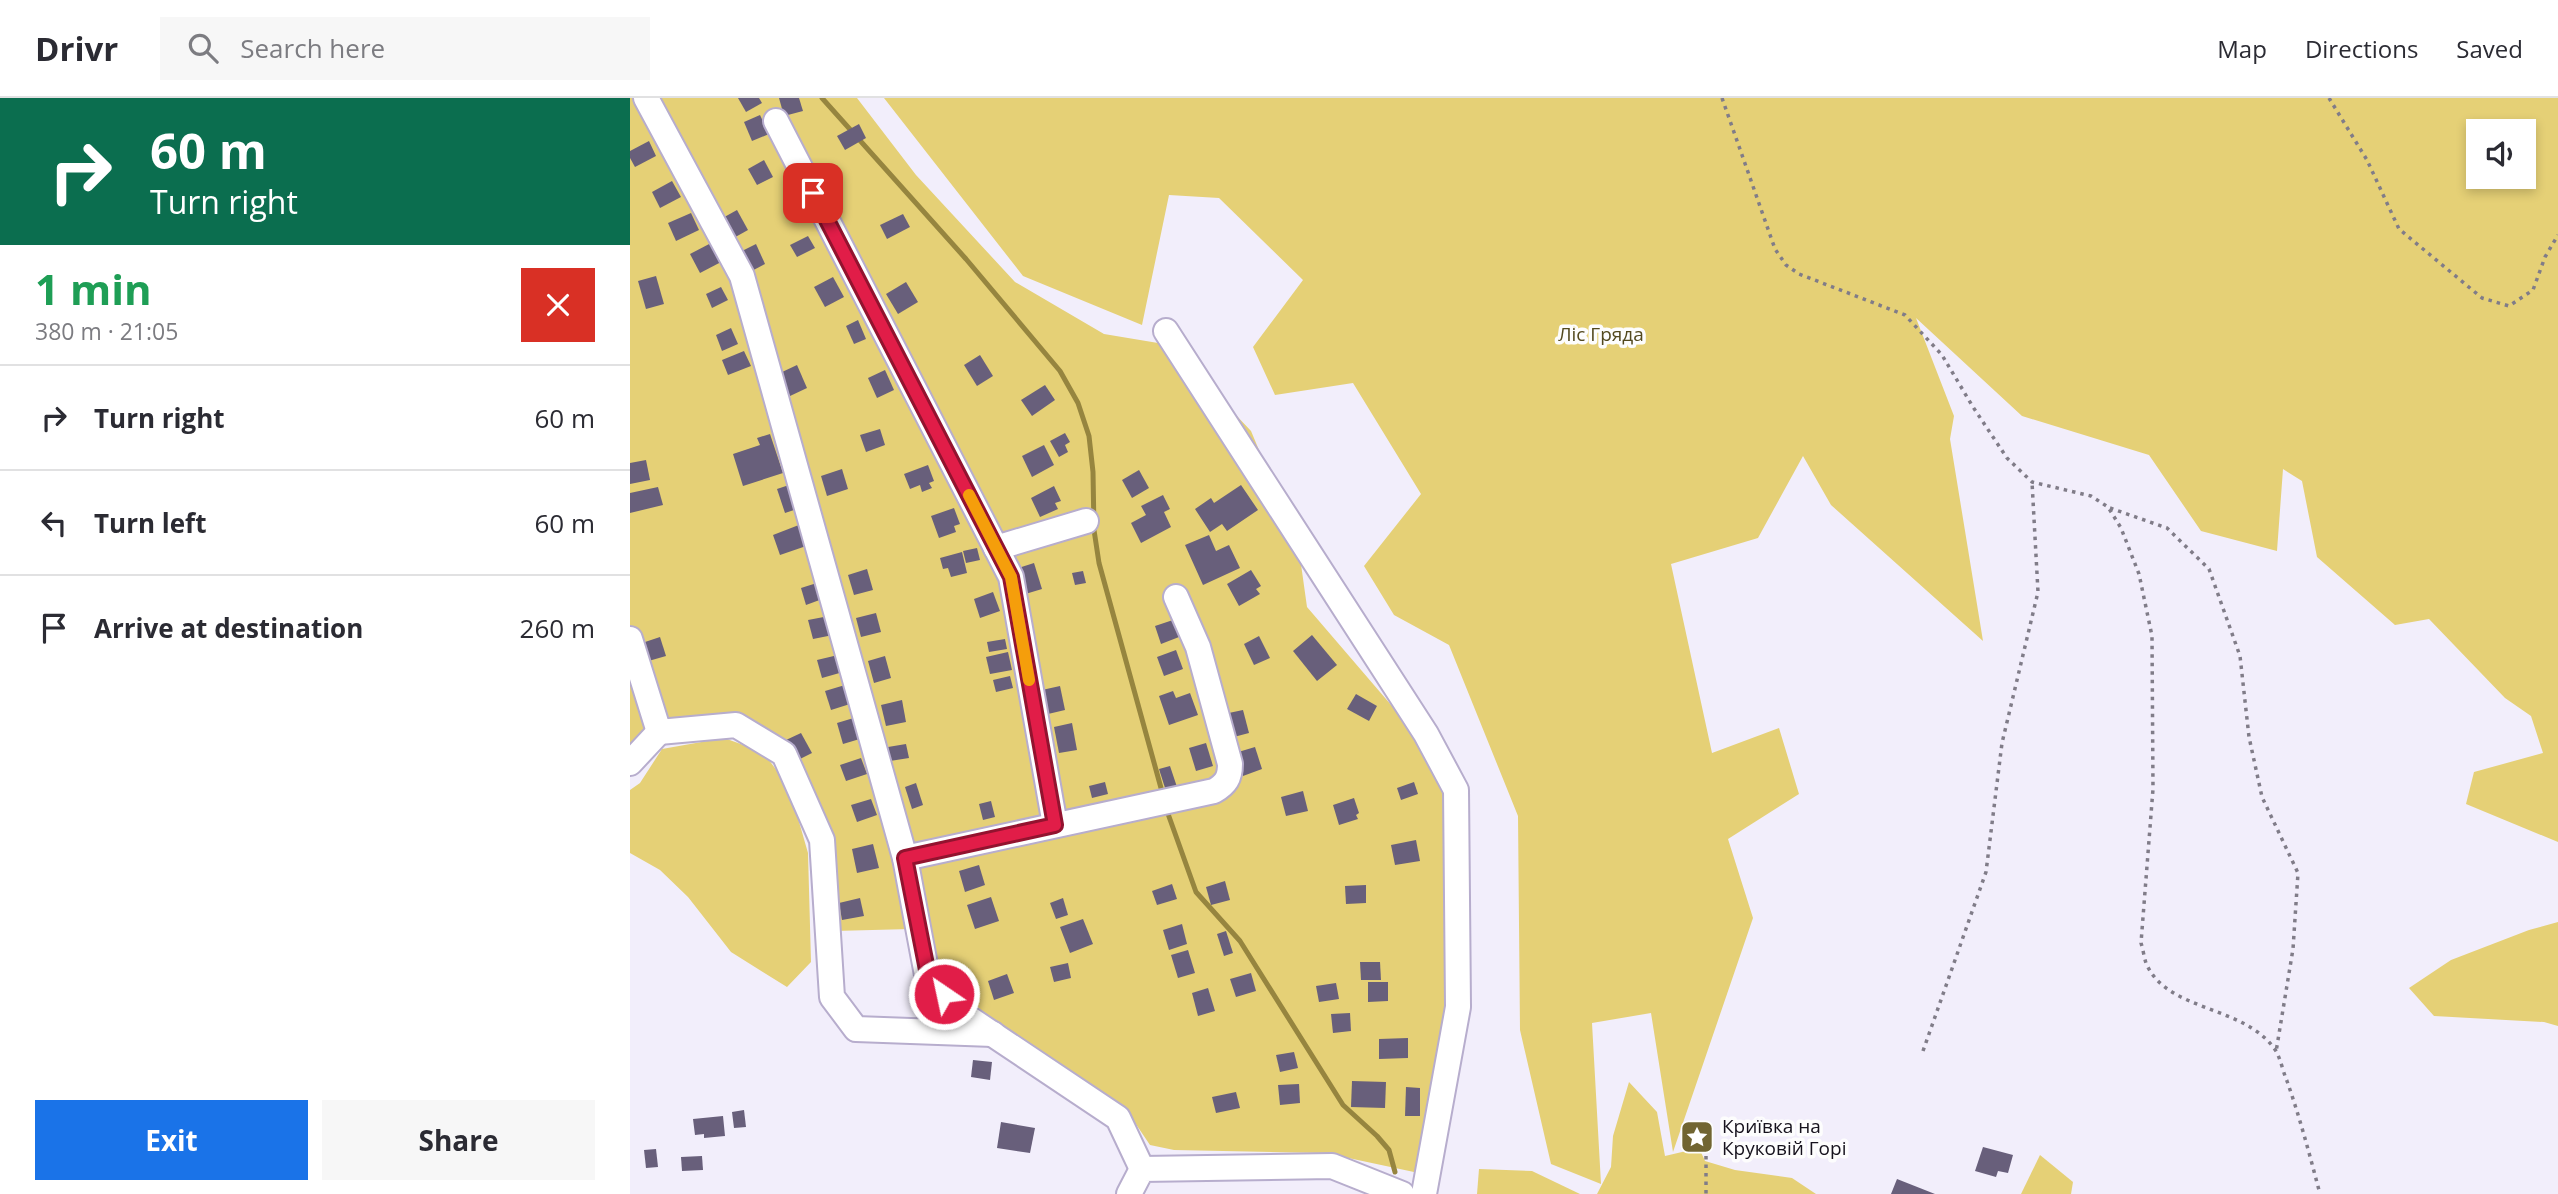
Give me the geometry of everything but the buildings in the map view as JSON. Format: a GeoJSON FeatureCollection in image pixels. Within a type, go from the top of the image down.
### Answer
{"type":"FeatureCollection","features":[{"type":"Feature","properties":{"kind":"street"},"geometry":{"type":"LineString","coordinates":[[646,98],[742,276],[905,858],[928,975],[961,1013],[1118,1118],[1142,1169]]}},
{"type":"Feature","properties":{"kind":"street"},"geometry":{"type":"LineString","coordinates":[[776,121],[1011,577],[1055,825]]}},
{"type":"Feature","properties":{"kind":"street"},"geometry":{"type":"LineString","coordinates":[[1166,331],[1426,734],[1456,790],[1458,1007],[1423,1194]]}},
{"type":"Feature","properties":{"kind":"street"},"geometry":{"type":"LineString","coordinates":[[996,548],[1086,521]]}},
{"type":"Feature","properties":{"kind":"street"},"geometry":{"type":"LineString","coordinates":[[905,858],[1214,791],[1224,785],[1230,776],[1230,764],[1198,647],[1176,597]]}},
{"type":"Feature","properties":{"kind":"street"},"geometry":{"type":"LineString","coordinates":[[630,639],[659,732]]}},
{"type":"Feature","properties":{"kind":"street"},"geometry":{"type":"LineString","coordinates":[[630,763],[659,732],[736,725],[784,754],[822,840],[832,997],[856,1029],[994,1034]]}},
{"type":"Feature","properties":{"kind":"street"},"geometry":{"type":"LineString","coordinates":[[1142,1169],[1332,1166],[1402,1194]]}},
{"type":"Feature","properties":{"kind":"street"},"geometry":{"type":"LineString","coordinates":[[1129,1194],[1142,1169]]}},
{"type":"Feature","properties":{"kind":"path"},"geometry":{"type":"LineString","coordinates":[[1722,98],[1775,249],[1786,265],[1799,274],[1905,314],[1942,355],[2007,457],[2032,482],[2091,496],[2108,507],[2167,528],[2209,569],[2240,656],[2249,737],[2262,797],[2298,873],[2293,949],[2276,1052]]}},
{"type":"Feature","properties":{"kind":"path"},"geometry":{"type":"LineString","coordinates":[[2329,98],[2367,160],[2399,229],[2482,299],[2509,306],[2533,290],[2545,257],[2558,235]]}},
{"type":"Feature","properties":{"kind":"path"},"geometry":{"type":"LineString","coordinates":[[1923,1051],[1986,872],[2002,743],[2038,592],[2032,482]]}},
{"type":"Feature","properties":{"kind":"path"},"geometry":{"type":"LineString","coordinates":[[2108,507],[2133,556],[2152,636],[2153,789],[2141,943],[2147,965],[2163,985],[2180,997],[2241,1020],[2263,1037],[2276,1052],[2320,1194]]}},
{"type":"Feature","properties":{"kind":"path"},"geometry":{"type":"LineString","coordinates":[[1706,1156],[1706,1194]]}},
{"type":"Feature","properties":{"kind":"green space"},"geometry":{"type":"Polygon","coordinates":[[[630,98],[857,98],[916,175],[1015,282],[1104,334],[1170,345],[1251,431],[1298,543],[1307,607],[1416,734],[1443,788],[1448,1007],[1428,1175],[1325,1153],[1174,1150],[1150,1145],[1123,1105],[1026,1048],[941,976],[911,929],[834,931],[788,749],[736,718],[630,756],[630,98]]]}},
{"type":"Feature","properties":{"kind":"green space","name":"Ліс Гряда"},"geometry":{"type":"Polygon","coordinates":[[[884,98],[2558,98],[2558,842],[2466,804],[2474,772],[2543,753],[2531,716],[2505,698],[2429,619],[2395,625],[2317,557],[2302,481],[2283,469],[2277,551],[2201,531],[2149,455],[2022,416],[1916,318],[1954,416],[1950,439],[1983,641],[1831,505],[1803,456],[1758,538],[1671,564],[1712,753],[1779,728],[1799,794],[1728,839],[1753,918],[1673,1152],[1651,1013],[1592,1023],[1601,1184],[1551,1164],[1520,1030],[1518,816],[1449,645],[1394,615],[1364,566],[1421,494],[1353,383],[1275,395],[1253,347],[1303,280],[1219,198],[1169,195],[1142,325],[1023,276],[884,98]]]}},
{"type":"Feature","properties":{"kind":"green space"},"geometry":{"type":"Polygon","coordinates":[[[724,738],[763,752],[789,787],[808,853],[811,962],[787,987],[731,952],[688,897],[660,870],[630,853],[630,790],[640,783],[662,749],[724,738]]]}},
{"type":"Feature","properties":{"kind":"green space"},"geometry":{"type":"Polygon","coordinates":[[[2558,922],[2558,1026],[2544,1022],[2434,1016],[2409,988],[2451,960],[2529,930],[2558,922]]]}},
{"type":"Feature","properties":{"kind":"green space"},"geometry":{"type":"Polygon","coordinates":[[[1629,1082],[1657,1112],[1665,1156],[1699,1148],[1705,1161],[1735,1170],[1792,1178],[1816,1194],[1597,1194],[1611,1167],[1613,1136],[1629,1082]]]}},
{"type":"Feature","properties":{"kind":"green space"},"geometry":{"type":"Polygon","coordinates":[[[2040,1155],[2073,1182],[2071,1194],[2021,1194],[2040,1155]]]}},
{"type":"Feature","properties":{"kind":"green space"},"geometry":{"type":"Polygon","coordinates":[[[1479,1169],[1532,1171],[1580,1194],[1477,1194],[1479,1169]]]}},
{"type":"Feature","properties":{"kind":"waterway"},"geometry":{"type":"LineString","coordinates":[[822,98],[966,259],[1060,371],[1078,403],[1089,436],[1094,530],[1099,563],[1161,788]]}},
{"type":"Feature","properties":{"kind":"waterway"},"geometry":{"type":"LineString","coordinates":[[1167,811],[1196,892],[1240,941],[1343,1105],[1389,1150],[1395,1172]]}},
{"type":"Feature","properties":{"kind":"slow traffic"},"geometry":{"type":"LineString","coordinates":[[969,495],[1011,577],[1029,680]]}},
{"type":"Feature","properties":{"kind":"place","name":"Криївка на Круковій Горі"},"geometry":{"type":"Point","coordinates":[1697,1137]}},
{"type":"Feature","properties":{"kind":"route"},"geometry":{"type":"LineString","coordinates":[[813,193],[1011,577],[1055,825],[905,858],[928,975],[944,994]]}}]}
